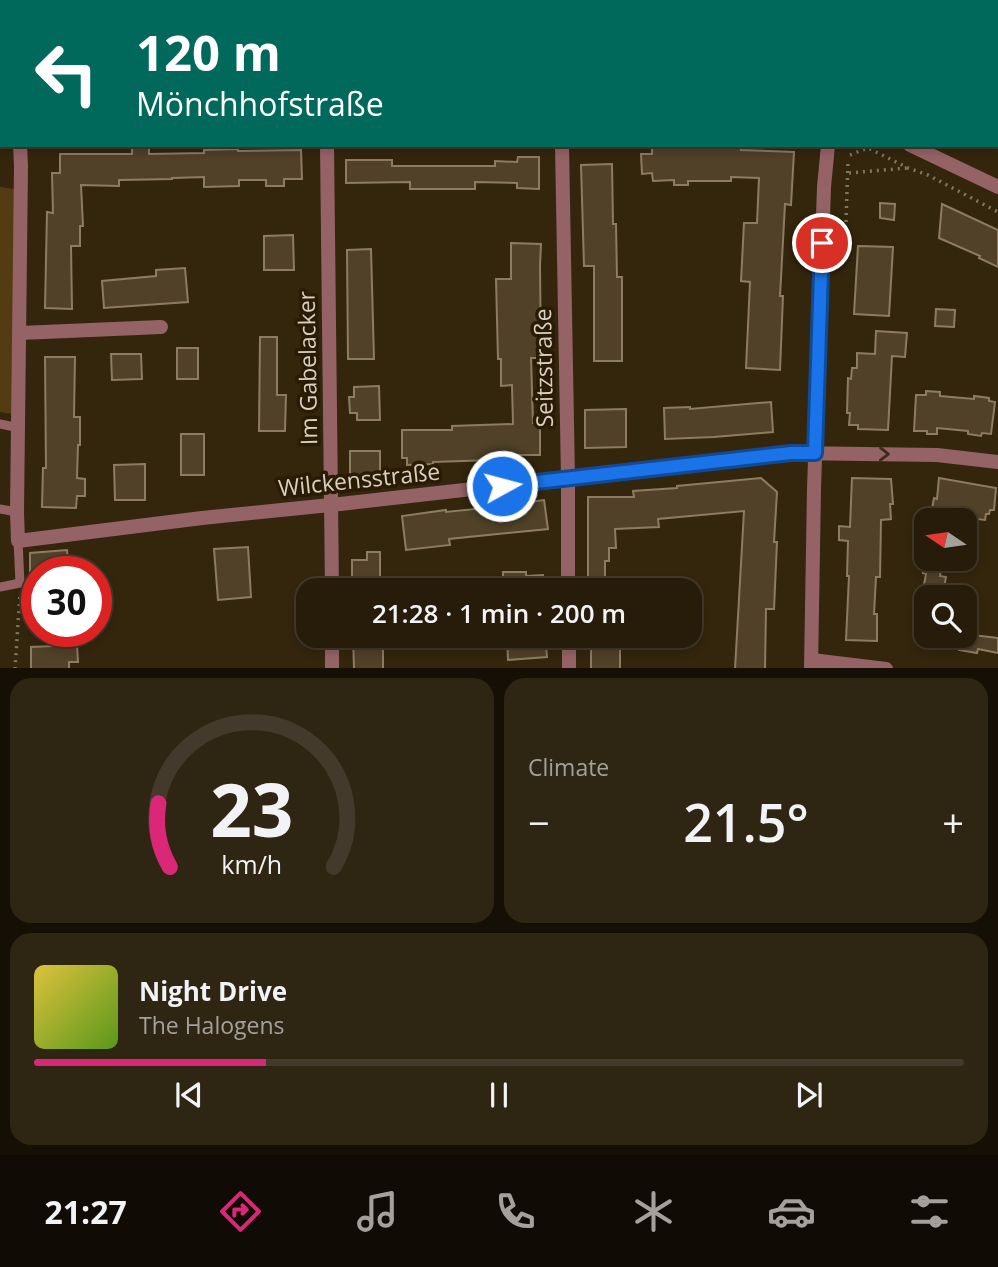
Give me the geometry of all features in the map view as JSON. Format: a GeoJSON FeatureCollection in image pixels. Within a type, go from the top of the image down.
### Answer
{"type":"FeatureCollection","features":[{"type":"Feature","properties":{"kind":"street"},"geometry":{"type":"LineString","coordinates":[[18,541],[20,147]]}},
{"type":"Feature","properties":{"kind":"street","name":"Im Gabelacker"},"geometry":{"type":"LineString","coordinates":[[327,147],[332,578]]}},
{"type":"Feature","properties":{"kind":"street","name":"Seitzstraße"},"geometry":{"type":"LineString","coordinates":[[562,147],[568,578]]}},
{"type":"Feature","properties":{"kind":"street"},"geometry":{"type":"LineString","coordinates":[[828,147],[824,187],[815,453],[811,664],[886,668]]}},
{"type":"Feature","properties":{"kind":"street"},"geometry":{"type":"LineString","coordinates":[[915,147],[998,187]]}},
{"type":"Feature","properties":{"kind":"street"},"geometry":{"type":"LineString","coordinates":[[20,333],[161,327]]}},
{"type":"Feature","properties":{"kind":"street","name":"Wilckensstraße"},"geometry":{"type":"LineString","coordinates":[[18,541],[791,453],[937,456],[998,462]]}},
{"type":"Feature","properties":{"kind":"street"},"geometry":{"type":"LineString","coordinates":[[332,648],[332,668]]}},
{"type":"Feature","properties":{"kind":"street"},"geometry":{"type":"LineString","coordinates":[[569,648],[569,668]]}},
{"type":"Feature","properties":{"kind":"lane"},"geometry":{"type":"LineString","coordinates":[[0,424],[19,428]]}},
{"type":"Feature","properties":{"kind":"lane"},"geometry":{"type":"LineString","coordinates":[[0,509],[17,512]]}},
{"type":"Feature","properties":{"kind":"lane"},"geometry":{"type":"LineString","coordinates":[[0,587],[20,583],[18,541]]}},
{"type":"Feature","properties":{"kind":"path"},"geometry":{"type":"LineString","coordinates":[[908,168],[915,147]]}},
{"type":"Feature","properties":{"kind":"path"},"geometry":{"type":"LineString","coordinates":[[850,155],[868,148],[908,168],[928,174],[998,212]]}},
{"type":"Feature","properties":{"kind":"path"},"geometry":{"type":"LineString","coordinates":[[846,222],[848,161]]}},
{"type":"Feature","properties":{"kind":"path"},"geometry":{"type":"LineString","coordinates":[[849,173],[908,168]]}},
{"type":"Feature","properties":{"kind":"path"},"geometry":{"type":"LineString","coordinates":[[15,668],[20,583]]}},
{"type":"Feature","properties":{"kind":"shaded area"},"geometry":{"type":"Polygon","coordinates":[[[0,187],[15,189],[12,414],[0,412],[0,187]]]}},
{"type":"Feature","properties":{"kind":"building"},"geometry":{"type":"Polygon","coordinates":[[[132,147],[149,148],[149,154],[238,149],[301,150],[302,179],[284,179],[284,186],[266,186],[266,180],[239,180],[239,186],[204,187],[204,177],[119,180],[119,186],[81,185],[83,226],[80,226],[80,246],[71,246],[72,309],[45,308],[47,212],[53,213],[52,173],[60,173],[60,154],[132,154],[132,147]]]}},
{"type":"Feature","properties":{"kind":"building"},"geometry":{"type":"Polygon","coordinates":[[[741,147],[741,150],[794,152],[791,205],[785,204],[780,296],[783,296],[780,370],[746,368],[750,282],[741,281],[744,223],[757,223],[759,178],[731,177],[731,181],[688,181],[688,185],[674,185],[674,180],[653,181],[652,173],[642,174],[641,154],[652,154],[652,148],[741,147]]]}},
{"type":"Feature","properties":{"kind":"building"},"geometry":{"type":"Polygon","coordinates":[[[518,157],[539,157],[539,189],[517,188],[517,183],[475,182],[475,189],[410,189],[410,182],[346,183],[346,160],[392,160],[392,166],[495,166],[495,161],[517,162],[518,157]]]}},
{"type":"Feature","properties":{"kind":"building"},"geometry":{"type":"Polygon","coordinates":[[[612,164],[617,277],[622,277],[622,361],[594,361],[594,266],[584,266],[581,165],[612,164]]]}},
{"type":"Feature","properties":{"kind":"building"},"geometry":{"type":"Polygon","coordinates":[[[880,203],[895,204],[894,220],[880,218],[880,203]]]}},
{"type":"Feature","properties":{"kind":"building"},"geometry":{"type":"Polygon","coordinates":[[[942,204],[998,230],[998,267],[939,238],[942,204]]]}},
{"type":"Feature","properties":{"kind":"building"},"geometry":{"type":"Polygon","coordinates":[[[293,235],[294,270],[264,270],[264,236],[293,235]]]}},
{"type":"Feature","properties":{"kind":"building"},"geometry":{"type":"Polygon","coordinates":[[[511,243],[541,244],[541,358],[531,358],[533,423],[540,423],[540,455],[493,455],[493,460],[407,465],[407,458],[402,458],[402,430],[452,430],[452,426],[513,424],[512,385],[501,386],[496,279],[511,279],[511,243]]]}},
{"type":"Feature","properties":{"kind":"building"},"geometry":{"type":"Polygon","coordinates":[[[858,246],[893,247],[889,316],[854,314],[858,246]]]}},
{"type":"Feature","properties":{"kind":"building"},"geometry":{"type":"Polygon","coordinates":[[[371,249],[374,359],[348,359],[347,250],[371,249]]]}},
{"type":"Feature","properties":{"kind":"building"},"geometry":{"type":"Polygon","coordinates":[[[185,268],[188,302],[104,308],[102,281],[156,276],[156,270],[185,268]]]}},
{"type":"Feature","properties":{"kind":"building"},"geometry":{"type":"Polygon","coordinates":[[[936,309],[955,310],[954,327],[935,326],[936,309]]]}},
{"type":"Feature","properties":{"kind":"building"},"geometry":{"type":"Polygon","coordinates":[[[876,331],[907,333],[905,357],[892,356],[888,430],[858,429],[858,425],[849,425],[850,413],[847,413],[848,378],[851,379],[852,368],[857,368],[857,353],[875,354],[876,331]]]}},
{"type":"Feature","properties":{"kind":"building"},"geometry":{"type":"Polygon","coordinates":[[[260,337],[277,337],[277,395],[286,395],[285,431],[259,431],[260,337]]]}},
{"type":"Feature","properties":{"kind":"building"},"geometry":{"type":"Polygon","coordinates":[[[177,348],[198,348],[198,379],[177,379],[177,348]]]}},
{"type":"Feature","properties":{"kind":"building"},"geometry":{"type":"Polygon","coordinates":[[[111,354],[141,354],[142,379],[112,380],[111,354]]]}},
{"type":"Feature","properties":{"kind":"building"},"geometry":{"type":"Polygon","coordinates":[[[45,357],[75,357],[74,417],[80,417],[77,478],[85,479],[85,496],[77,496],[76,508],[42,507],[43,468],[46,468],[45,357]]]}},
{"type":"Feature","properties":{"kind":"building"},"geometry":{"type":"Polygon","coordinates":[[[379,386],[380,420],[357,420],[357,413],[350,413],[349,397],[354,397],[354,387],[379,386]]]}},
{"type":"Feature","properties":{"kind":"building"},"geometry":{"type":"Polygon","coordinates":[[[926,391],[940,392],[940,396],[989,398],[989,401],[995,402],[991,434],[982,433],[981,436],[968,434],[968,431],[937,428],[937,434],[914,431],[916,395],[926,395],[926,391]]]}},
{"type":"Feature","properties":{"kind":"building"},"geometry":{"type":"Polygon","coordinates":[[[771,402],[773,432],[665,439],[664,408],[690,409],[771,402]]]}},
{"type":"Feature","properties":{"kind":"building"},"geometry":{"type":"Polygon","coordinates":[[[626,409],[626,447],[585,448],[585,410],[626,409]]]}},
{"type":"Feature","properties":{"kind":"building"},"geometry":{"type":"Polygon","coordinates":[[[181,434],[204,434],[204,475],[181,475],[181,434]]]}},
{"type":"Feature","properties":{"kind":"building"},"geometry":{"type":"Polygon","coordinates":[[[350,451],[380,451],[380,476],[350,476],[350,451]]]}},
{"type":"Feature","properties":{"kind":"building"},"geometry":{"type":"Polygon","coordinates":[[[145,464],[145,500],[115,500],[114,465],[145,464]]]}},
{"type":"Feature","properties":{"kind":"building"},"geometry":{"type":"Polygon","coordinates":[[[761,478],[777,492],[774,609],[766,609],[765,668],[735,668],[744,511],[658,519],[659,527],[615,529],[616,548],[609,548],[609,561],[605,561],[605,578],[588,578],[588,497],[634,497],[633,491],[761,478]]]}},
{"type":"Feature","properties":{"kind":"building"},"geometry":{"type":"Polygon","coordinates":[[[852,478],[891,479],[891,519],[881,520],[880,577],[876,577],[874,614],[877,614],[877,641],[846,640],[848,541],[839,540],[839,526],[850,527],[852,478]]]}},
{"type":"Feature","properties":{"kind":"building"},"geometry":{"type":"Polygon","coordinates":[[[939,478],[996,488],[994,510],[986,514],[985,520],[977,519],[977,508],[932,508],[934,498],[937,499],[939,478]]]}},
{"type":"Feature","properties":{"kind":"building"},"geometry":{"type":"Polygon","coordinates":[[[544,500],[548,529],[449,539],[450,545],[406,550],[402,516],[544,500]]]}},
{"type":"Feature","properties":{"kind":"building"},"geometry":{"type":"Polygon","coordinates":[[[248,547],[251,597],[218,600],[214,549],[248,547]]]}},
{"type":"Feature","properties":{"kind":"building"},"geometry":{"type":"Polygon","coordinates":[[[67,550],[68,556],[30,556],[30,553],[67,550]]]}},
{"type":"Feature","properties":{"kind":"building"},"geometry":{"type":"Polygon","coordinates":[[[367,552],[380,552],[380,578],[352,578],[352,560],[367,560],[367,552]]]}},
{"type":"Feature","properties":{"kind":"building"},"geometry":{"type":"Polygon","coordinates":[[[941,571],[940,576],[946,577],[944,585],[924,585],[926,574],[923,573],[941,571]]]}},
{"type":"Feature","properties":{"kind":"building"},"geometry":{"type":"Polygon","coordinates":[[[503,572],[526,572],[526,576],[543,575],[543,578],[503,578],[503,572]]]}},
{"type":"Feature","properties":{"kind":"building"},"geometry":{"type":"Polygon","coordinates":[[[977,636],[998,638],[998,653],[978,649],[977,653],[959,650],[977,648],[977,636]]]}},
{"type":"Feature","properties":{"kind":"building"},"geometry":{"type":"Polygon","coordinates":[[[31,647],[77,647],[78,662],[69,662],[69,668],[31,668],[31,647]]]}},
{"type":"Feature","properties":{"kind":"building"},"geometry":{"type":"Polygon","coordinates":[[[353,648],[389,648],[383,649],[383,668],[354,668],[353,648]]]}},
{"type":"Feature","properties":{"kind":"building"},"geometry":{"type":"Polygon","coordinates":[[[508,648],[546,648],[547,657],[508,660],[508,648]]]}},
{"type":"Feature","properties":{"kind":"building"},"geometry":{"type":"Polygon","coordinates":[[[591,648],[620,648],[620,668],[591,668],[591,648]]]}},
{"type":"Feature","properties":{"kind":"route"},"geometry":{"type":"LineString","coordinates":[[502,486],[791,453],[815,453],[822,243]]}}]}
